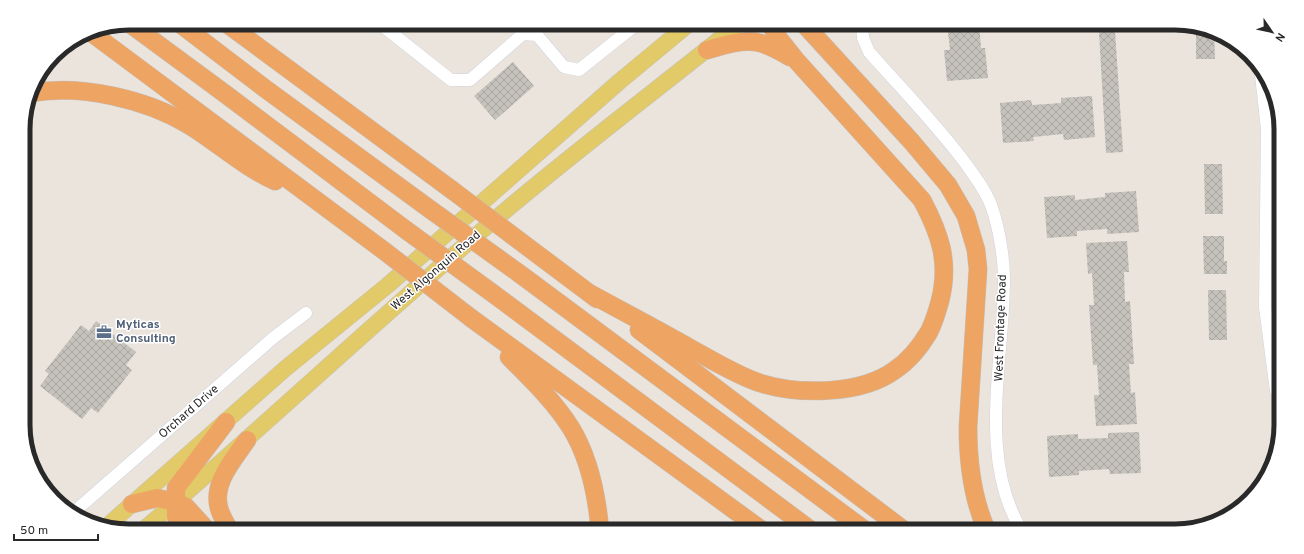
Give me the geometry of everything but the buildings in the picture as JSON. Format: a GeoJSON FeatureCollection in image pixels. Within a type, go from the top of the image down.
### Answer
{"type":"FeatureCollection","features":[{"type":"Feature","properties":{"kind":"highway"},"geometry":{"type":"LineString","coordinates":[[138,30],[803,524]]}},
{"type":"Feature","properties":{"kind":"highway"},"geometry":{"type":"LineString","coordinates":[[188,30],[267,90],[520,274],[857,524]]}},
{"type":"Feature","properties":{"kind":"highway"},"geometry":{"type":"LineString","coordinates":[[236,30],[452,190],[896,524]]}},
{"type":"Feature","properties":{"kind":"highway"},"geometry":{"type":"LineString","coordinates":[[247,30],[280,62]]}},
{"type":"Feature","properties":{"kind":"highway"},"geometry":{"type":"LineString","coordinates":[[589,293],[726,368],[760,383],[786,388],[822,391],[838,390],[858,385],[878,379],[894,371],[916,351],[933,325],[942,291],[944,258],[935,225],[918,194],[795,59],[774,30]]}},
{"type":"Feature","properties":{"kind":"highway"},"geometry":{"type":"LineString","coordinates":[[809,30],[912,141],[948,185],[966,216],[972,232],[976,250],[978,286],[968,427],[968,450],[977,507],[983,524]]}},
{"type":"Feature","properties":{"kind":"highway"},"geometry":{"type":"LineString","coordinates":[[821,30],[848,72]]}},
{"type":"Feature","properties":{"kind":"highway"},"geometry":{"type":"LineString","coordinates":[[95,36],[383,250],[471,318],[753,524]]}},
{"type":"Feature","properties":{"kind":"highway"},"geometry":{"type":"LineString","coordinates":[[706,50],[741,42],[756,42],[795,59]]}},
{"type":"Feature","properties":{"kind":"highway"},"geometry":{"type":"LineString","coordinates":[[37,92],[61,90],[88,92],[132,101],[168,114],[188,125],[262,175],[318,202]]}},
{"type":"Feature","properties":{"kind":"highway"},"geometry":{"type":"LineString","coordinates":[[471,318],[537,384],[571,429],[581,448],[590,472],[595,493],[599,524]]}},
{"type":"Feature","properties":{"kind":"highway"},"geometry":{"type":"LineString","coordinates":[[179,524],[176,516],[176,488],[226,422]]}},
{"type":"Feature","properties":{"kind":"highway"},"geometry":{"type":"LineString","coordinates":[[227,524],[219,508],[218,492],[220,483],[227,469],[247,440]]}},
{"type":"Feature","properties":{"kind":"highway"},"geometry":{"type":"LineString","coordinates":[[132,504],[157,498],[175,502],[186,507],[202,524]]}},
{"type":"Feature","properties":{"kind":"main road","name":"West Algonquin Road"},"geometry":{"type":"LineString","coordinates":[[111,522],[286,368],[388,285],[620,81],[682,30]]}},
{"type":"Feature","properties":{"kind":"main road","name":"West Algonquin Road"},"geometry":{"type":"LineString","coordinates":[[150,524],[247,440],[405,297],[512,205],[731,30]]}},
{"type":"Feature","properties":{"kind":"street"},"geometry":{"type":"LineString","coordinates":[[388,30],[451,80],[470,80],[523,34],[537,35],[564,67],[579,70],[629,30]]}},
{"type":"Feature","properties":{"kind":"street","name":"West Frontage Road"},"geometry":{"type":"LineString","coordinates":[[862,30],[863,38],[869,52],[947,138],[975,177],[992,206],[1000,240],[1004,278],[996,428],[998,462],[1007,500],[1018,524]]}},
{"type":"Feature","properties":{"kind":"street"},"geometry":{"type":"LineString","coordinates":[[1262,80],[1267,129],[1265,307],[1274,376]]}},
{"type":"Feature","properties":{"kind":"street","name":"Orchard Drive"},"geometry":{"type":"LineString","coordinates":[[77,510],[273,338],[306,313]]}},
{"type":"Feature","properties":{"kind":"place","name":"Myticas Consulting"},"geometry":{"type":"Point","coordinates":[104,332]}}]}
